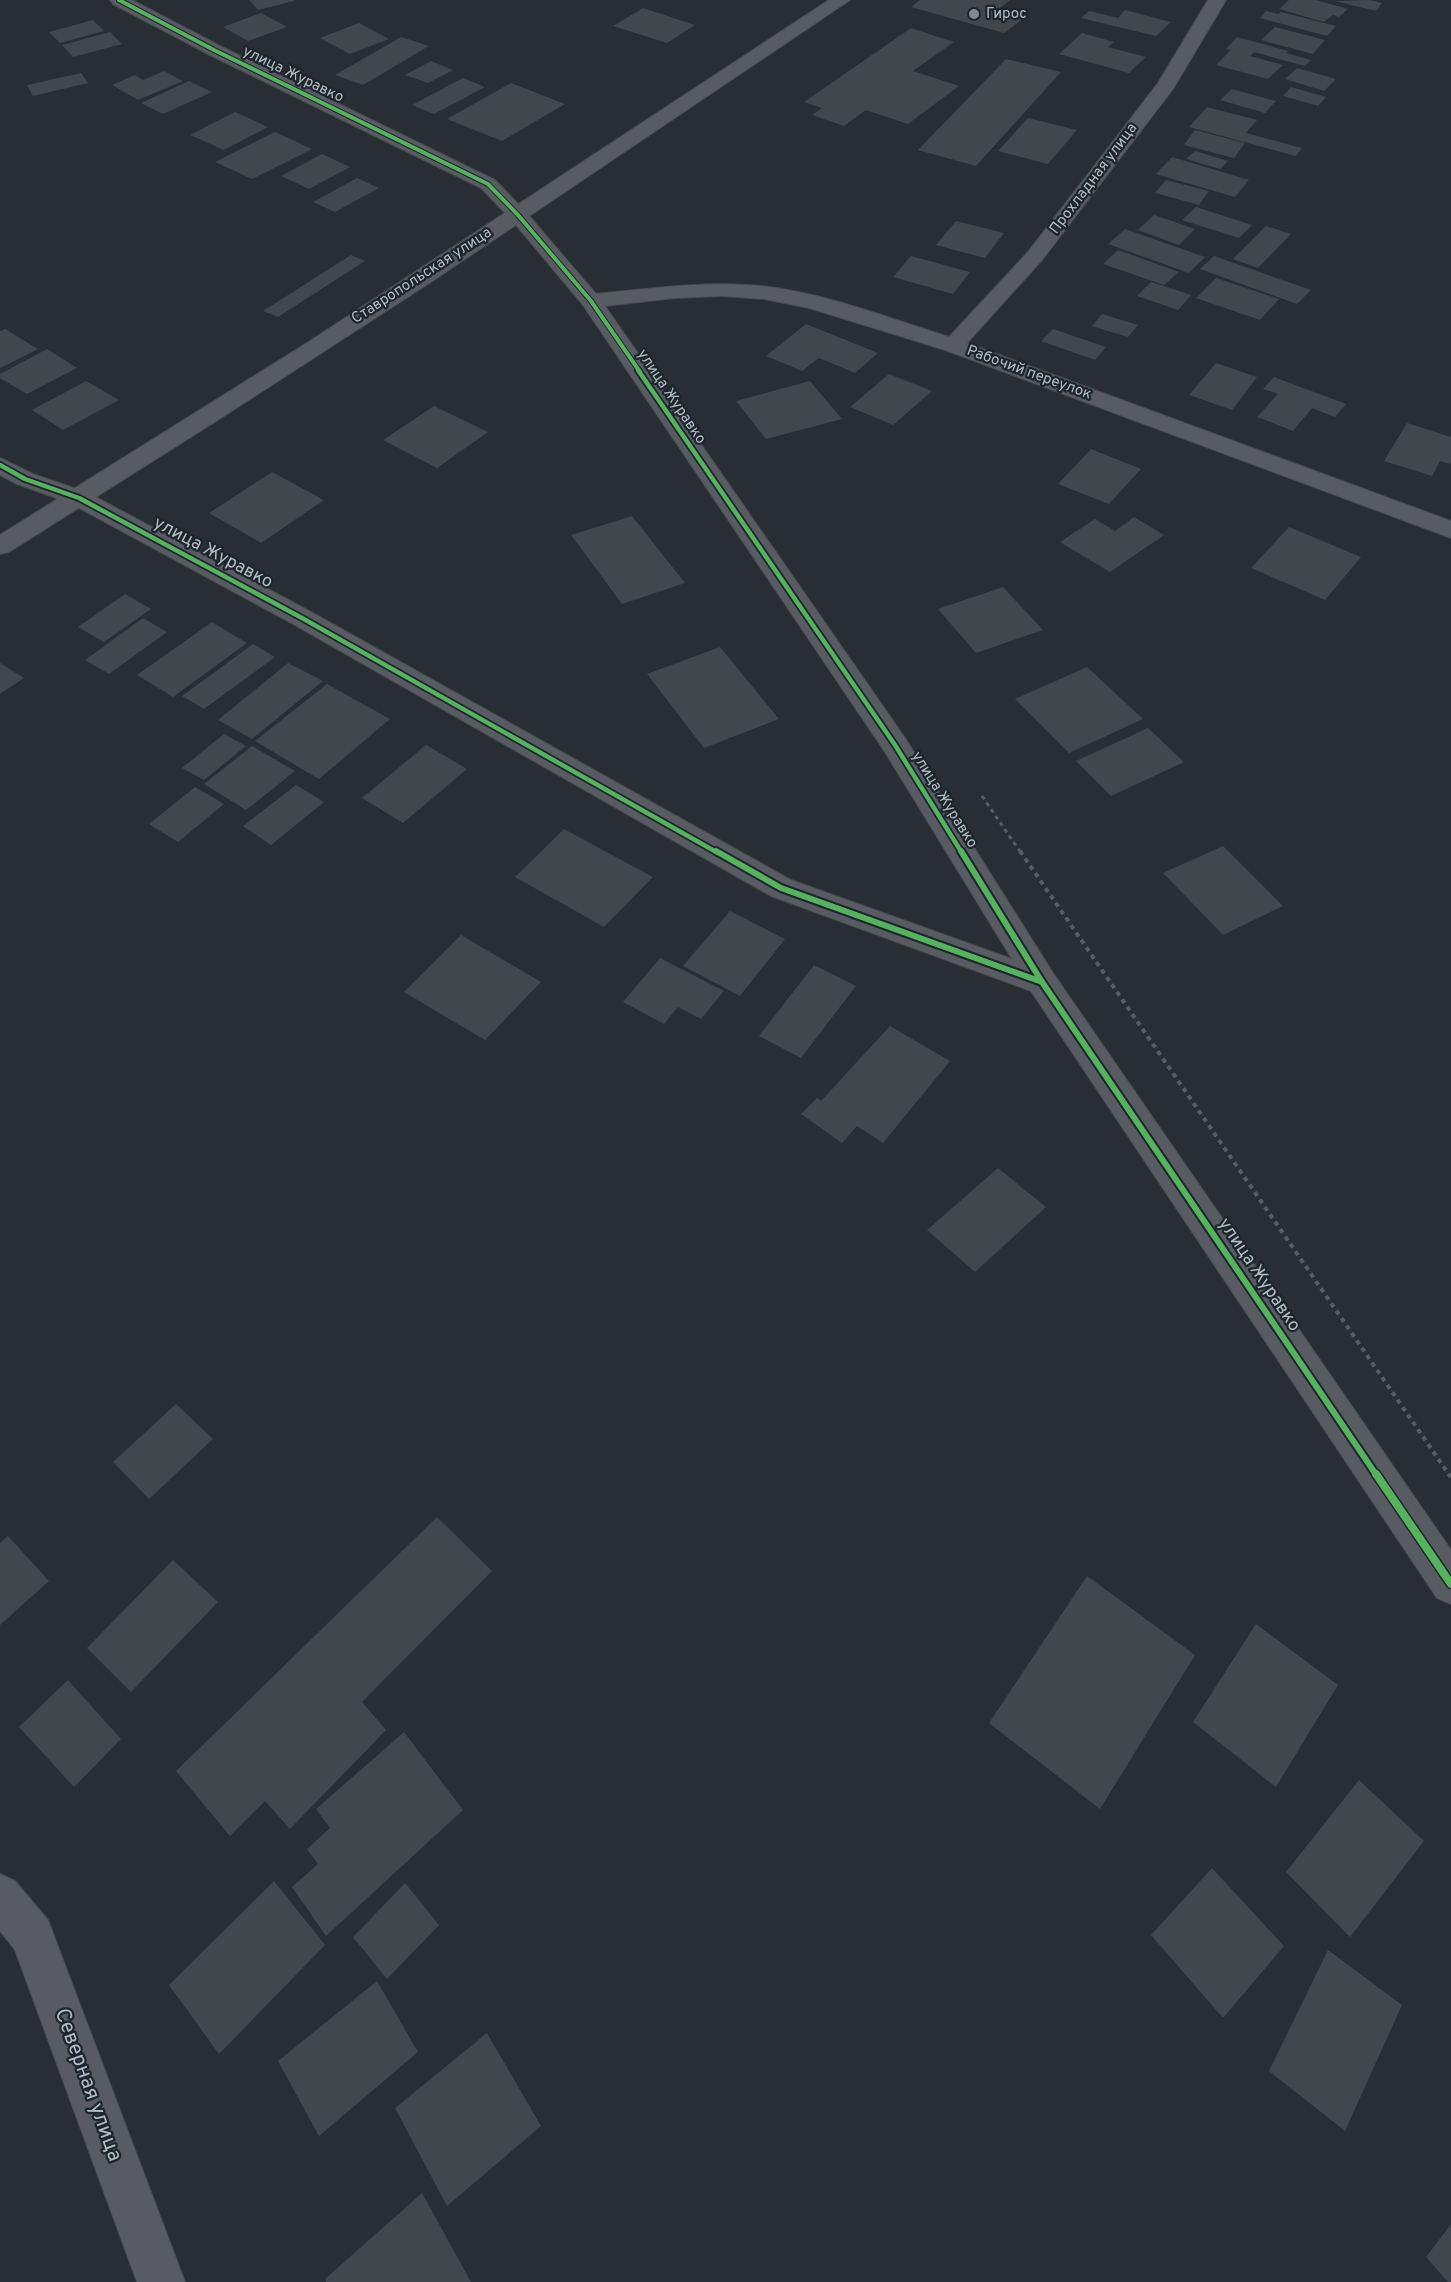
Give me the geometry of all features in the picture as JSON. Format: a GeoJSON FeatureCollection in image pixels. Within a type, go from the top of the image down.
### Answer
{"type":"FeatureCollection","features":[{"type":"Feature","properties":{"kind":"street","name":"улица Журавко"},"geometry":{"type":"LineString","coordinates":[[119,0],[214,50],[488,184],[518,215],[591,301],[895,745],[1042,982],[1451,1584]]}},
{"type":"Feature","properties":{"kind":"street","name":"Ставропольская улица"},"geometry":{"type":"LineString","coordinates":[[0,546],[79,498],[518,215],[841,0]]}},
{"type":"Feature","properties":{"kind":"street","name":"Прохладная улица"},"geometry":{"type":"LineString","coordinates":[[953,345],[1035,256],[1144,114],[1166,85],[1217,0]]}},
{"type":"Feature","properties":{"kind":"street","name":"Рабочий переулок"},"geometry":{"type":"LineString","coordinates":[[591,301],[675,292],[722,290],[764,293],[813,302],[953,345],[1451,530]]}},
{"type":"Feature","properties":{"kind":"street","name":"улица Журавко"},"geometry":{"type":"LineString","coordinates":[[0,465],[25,479],[79,498],[303,618],[781,888],[1042,982]]}},
{"type":"Feature","properties":{"kind":"street","name":"Северная улица"},"geometry":{"type":"LineString","coordinates":[[0,1896],[32,1936],[161,2282]]}},
{"type":"Feature","properties":{"kind":"path"},"geometry":{"type":"LineString","coordinates":[[977,788],[1451,1477]]}},
{"type":"Feature","properties":{"kind":"building"},"geometry":{"type":"Polygon","coordinates":[[[249,0],[294,0],[294,1],[258,10],[249,0]]]}},
{"type":"Feature","properties":{"kind":"building","name":"Гирос"},"geometry":{"type":"Polygon","coordinates":[[[920,0],[1010,0],[997,10],[1024,18],[1004,33],[911,7],[920,0]]]}},
{"type":"Feature","properties":{"kind":"building"},"geometry":{"type":"Polygon","coordinates":[[[1289,0],[1316,0],[1348,9],[1339,17],[1333,15],[1324,22],[1279,9],[1289,0]]]}},
{"type":"Feature","properties":{"kind":"building"},"geometry":{"type":"Polygon","coordinates":[[[1370,0],[1382,3],[1376,11],[1335,1],[1370,0]]]}},
{"type":"Feature","properties":{"kind":"building"},"geometry":{"type":"Polygon","coordinates":[[[643,8],[695,25],[667,43],[613,26],[643,8]]]}},
{"type":"Feature","properties":{"kind":"building"},"geometry":{"type":"Polygon","coordinates":[[[1125,10],[1171,22],[1156,36],[1081,18],[1089,11],[1118,18],[1125,10]]]}},
{"type":"Feature","properties":{"kind":"building"},"geometry":{"type":"Polygon","coordinates":[[[1266,11],[1278,14],[1281,12],[1336,26],[1327,36],[1260,18],[1266,11]]]}},
{"type":"Feature","properties":{"kind":"building"},"geometry":{"type":"Polygon","coordinates":[[[261,13],[287,27],[248,41],[223,27],[261,13]]]}},
{"type":"Feature","properties":{"kind":"building"},"geometry":{"type":"Polygon","coordinates":[[[93,20],[104,31],[60,43],[49,32],[93,20]]]}},
{"type":"Feature","properties":{"kind":"building"},"geometry":{"type":"Polygon","coordinates":[[[359,23],[389,39],[350,54],[320,38],[359,23]]]}},
{"type":"Feature","properties":{"kind":"building"},"geometry":{"type":"Polygon","coordinates":[[[1275,27],[1325,40],[1313,54],[1261,40],[1275,27]]]}},
{"type":"Feature","properties":{"kind":"building"},"geometry":{"type":"Polygon","coordinates":[[[911,28],[954,42],[913,71],[959,86],[908,124],[866,110],[844,126],[812,115],[822,108],[804,102],[911,28]]]}},
{"type":"Feature","properties":{"kind":"building"},"geometry":{"type":"Polygon","coordinates":[[[110,32],[122,44],[73,57],[62,45],[110,32]]]}},
{"type":"Feature","properties":{"kind":"building"},"geometry":{"type":"Polygon","coordinates":[[[1082,33],[1114,42],[1108,47],[1146,57],[1129,73],[1059,54],[1082,33]]]}},
{"type":"Feature","properties":{"kind":"building"},"geometry":{"type":"Polygon","coordinates":[[[401,37],[429,46],[363,85],[335,75],[401,37]]]}},
{"type":"Feature","properties":{"kind":"building"},"geometry":{"type":"Polygon","coordinates":[[[1237,37],[1311,60],[1305,66],[1254,52],[1250,56],[1283,65],[1268,79],[1216,65],[1231,50],[1226,49],[1237,37]]]}},
{"type":"Feature","properties":{"kind":"building"},"geometry":{"type":"Polygon","coordinates":[[[1006,59],[1061,72],[976,166],[918,150],[1006,59]]]}},
{"type":"Feature","properties":{"kind":"building"},"geometry":{"type":"Polygon","coordinates":[[[431,61],[453,70],[428,83],[405,75],[431,61]]]}},
{"type":"Feature","properties":{"kind":"building"},"geometry":{"type":"Polygon","coordinates":[[[1297,68],[1336,79],[1324,91],[1285,79],[1297,68]]]}},
{"type":"Feature","properties":{"kind":"building"},"geometry":{"type":"Polygon","coordinates":[[[164,71],[183,81],[138,100],[112,85],[135,75],[143,80],[164,71]]]}},
{"type":"Feature","properties":{"kind":"building"},"geometry":{"type":"Polygon","coordinates":[[[81,73],[88,83],[33,96],[27,85],[81,73]]]}},
{"type":"Feature","properties":{"kind":"building"},"geometry":{"type":"Polygon","coordinates":[[[463,78],[485,87],[434,114],[412,105],[463,78]]]}},
{"type":"Feature","properties":{"kind":"building"},"geometry":{"type":"Polygon","coordinates":[[[189,81],[212,92],[163,114],[141,103],[189,81]]]}},
{"type":"Feature","properties":{"kind":"building"},"geometry":{"type":"Polygon","coordinates":[[[511,83],[565,104],[502,141],[447,119],[511,83]]]}},
{"type":"Feature","properties":{"kind":"building"},"geometry":{"type":"Polygon","coordinates":[[[1291,87],[1326,97],[1318,106],[1283,96],[1291,87]]]}},
{"type":"Feature","properties":{"kind":"building"},"geometry":{"type":"Polygon","coordinates":[[[1232,89],[1276,101],[1265,113],[1220,100],[1232,89]]]}},
{"type":"Feature","properties":{"kind":"building"},"geometry":{"type":"Polygon","coordinates":[[[1207,107],[1257,120],[1246,133],[1302,148],[1296,156],[1189,127],[1207,107]]]}},
{"type":"Feature","properties":{"kind":"building"},"geometry":{"type":"Polygon","coordinates":[[[235,112],[268,127],[224,150],[190,135],[235,112]]]}},
{"type":"Feature","properties":{"kind":"building"},"geometry":{"type":"Polygon","coordinates":[[[1028,118],[1077,130],[1048,164],[998,151],[1028,118]]]}},
{"type":"Feature","properties":{"kind":"building"},"geometry":{"type":"Polygon","coordinates":[[[1195,130],[1245,143],[1234,158],[1184,145],[1195,130]]]}},
{"type":"Feature","properties":{"kind":"building"},"geometry":{"type":"Polygon","coordinates":[[[275,132],[312,149],[252,179],[215,162],[275,132]]]}},
{"type":"Feature","properties":{"kind":"building"},"geometry":{"type":"Polygon","coordinates":[[[1195,151],[1228,161],[1220,169],[1186,159],[1195,151]]]}},
{"type":"Feature","properties":{"kind":"building"},"geometry":{"type":"Polygon","coordinates":[[[322,154],[350,167],[309,189],[281,176],[322,154]]]}},
{"type":"Feature","properties":{"kind":"building"},"geometry":{"type":"Polygon","coordinates":[[[1172,157],[1249,180],[1235,197],[1156,174],[1172,157]]]}},
{"type":"Feature","properties":{"kind":"building"},"geometry":{"type":"Polygon","coordinates":[[[357,178],[379,188],[335,212],[313,202],[357,178]]]}},
{"type":"Feature","properties":{"kind":"building"},"geometry":{"type":"Polygon","coordinates":[[[1166,180],[1209,191],[1199,205],[1155,193],[1166,180]]]}},
{"type":"Feature","properties":{"kind":"building"},"geometry":{"type":"Polygon","coordinates":[[[1196,207],[1252,225],[1239,238],[1182,220],[1196,207]]]}},
{"type":"Feature","properties":{"kind":"building"},"geometry":{"type":"Polygon","coordinates":[[[1154,215],[1195,229],[1179,245],[1138,230],[1154,215]]]}},
{"type":"Feature","properties":{"kind":"building"},"geometry":{"type":"Polygon","coordinates":[[[956,221],[1004,233],[985,258],[936,245],[956,221]]]}},
{"type":"Feature","properties":{"kind":"building"},"geometry":{"type":"Polygon","coordinates":[[[1266,226],[1291,234],[1258,268],[1233,259],[1266,226]]]}},
{"type":"Feature","properties":{"kind":"building"},"geometry":{"type":"Polygon","coordinates":[[[1125,229],[1205,257],[1189,273],[1108,244],[1125,229]]]}},
{"type":"Feature","properties":{"kind":"building"},"geometry":{"type":"Polygon","coordinates":[[[1118,250],[1179,272],[1164,285],[1103,264],[1118,250]]]}},
{"type":"Feature","properties":{"kind":"building"},"geometry":{"type":"Polygon","coordinates":[[[351,255],[365,261],[278,317],[263,311],[351,255]]]}},
{"type":"Feature","properties":{"kind":"building"},"geometry":{"type":"Polygon","coordinates":[[[911,256],[970,272],[953,294],[893,277],[911,256]]]}},
{"type":"Feature","properties":{"kind":"building"},"geometry":{"type":"Polygon","coordinates":[[[1214,256],[1311,290],[1297,304],[1200,269],[1214,256]]]}},
{"type":"Feature","properties":{"kind":"building"},"geometry":{"type":"Polygon","coordinates":[[[1216,278],[1279,299],[1260,320],[1196,298],[1216,278]]]}},
{"type":"Feature","properties":{"kind":"building"},"geometry":{"type":"Polygon","coordinates":[[[1151,282],[1191,295],[1178,310],[1137,296],[1151,282]]]}},
{"type":"Feature","properties":{"kind":"building"},"geometry":{"type":"Polygon","coordinates":[[[1102,314],[1138,325],[1128,337],[1092,326],[1102,314]]]}},
{"type":"Feature","properties":{"kind":"building"},"geometry":{"type":"Polygon","coordinates":[[[806,324],[878,353],[855,373],[819,358],[802,371],[766,356],[806,324]]]}},
{"type":"Feature","properties":{"kind":"building"},"geometry":{"type":"Polygon","coordinates":[[[5,329],[38,349],[0,368],[0,331],[5,329]]]}},
{"type":"Feature","properties":{"kind":"building"},"geometry":{"type":"Polygon","coordinates":[[[1053,329],[1106,347],[1095,360],[1041,341],[1053,329]]]}},
{"type":"Feature","properties":{"kind":"building"},"geometry":{"type":"Polygon","coordinates":[[[47,349],[77,368],[27,394],[0,378],[0,374],[47,349]]]}},
{"type":"Feature","properties":{"kind":"building"},"geometry":{"type":"Polygon","coordinates":[[[1216,363],[1257,377],[1232,410],[1189,395],[1216,363]]]}},
{"type":"Feature","properties":{"kind":"building"},"geometry":{"type":"Polygon","coordinates":[[[889,374],[932,391],[893,425],[850,407],[889,374]]]}},
{"type":"Feature","properties":{"kind":"building"},"geometry":{"type":"Polygon","coordinates":[[[1274,377],[1346,404],[1335,417],[1312,408],[1293,431],[1257,417],[1278,394],[1263,389],[1274,377]]]}},
{"type":"Feature","properties":{"kind":"building"},"geometry":{"type":"Polygon","coordinates":[[[86,381],[119,400],[63,430],[32,410],[86,381]]]}},
{"type":"Feature","properties":{"kind":"building"},"geometry":{"type":"Polygon","coordinates":[[[810,381],[842,419],[766,439],[736,401],[810,381]]]}},
{"type":"Feature","properties":{"kind":"building"},"geometry":{"type":"Polygon","coordinates":[[[434,406],[488,432],[437,468],[383,440],[434,406]]]}},
{"type":"Feature","properties":{"kind":"building"},"geometry":{"type":"Polygon","coordinates":[[[1407,423],[1451,437],[1451,464],[1440,461],[1432,476],[1384,461],[1407,423]]]}},
{"type":"Feature","properties":{"kind":"building"},"geometry":{"type":"Polygon","coordinates":[[[1091,449],[1141,469],[1109,504],[1058,484],[1091,449]]]}},
{"type":"Feature","properties":{"kind":"building"},"geometry":{"type":"Polygon","coordinates":[[[272,472],[324,500],[261,543],[209,513],[272,472]]]}},
{"type":"Feature","properties":{"kind":"building"},"geometry":{"type":"Polygon","coordinates":[[[632,516],[685,583],[622,604],[571,535],[632,516]]]}},
{"type":"Feature","properties":{"kind":"building"},"geometry":{"type":"Polygon","coordinates":[[[1134,517],[1164,535],[1110,572],[1060,542],[1095,519],[1115,531],[1134,517]]]}},
{"type":"Feature","properties":{"kind":"building"},"geometry":{"type":"Polygon","coordinates":[[[1289,527],[1361,557],[1325,600],[1251,568],[1289,527]]]}},
{"type":"Feature","properties":{"kind":"building"},"geometry":{"type":"Polygon","coordinates":[[[1003,587],[1043,630],[976,653],[938,609],[1003,587]]]}},
{"type":"Feature","properties":{"kind":"building"},"geometry":{"type":"Polygon","coordinates":[[[125,594],[151,609],[104,642],[78,627],[125,594]]]}},
{"type":"Feature","properties":{"kind":"building"},"geometry":{"type":"Polygon","coordinates":[[[143,618],[167,632],[109,674],[85,660],[143,618]]]}},
{"type":"Feature","properties":{"kind":"building"},"geometry":{"type":"Polygon","coordinates":[[[212,622],[247,643],[173,697],[137,675],[212,622]]]}},
{"type":"Feature","properties":{"kind":"building"},"geometry":{"type":"Polygon","coordinates":[[[253,644],[275,657],[204,709],[182,696],[253,644]]]}},
{"type":"Feature","properties":{"kind":"building"},"geometry":{"type":"Polygon","coordinates":[[[720,647],[779,719],[704,748],[647,674],[720,647]]]}},
{"type":"Feature","properties":{"kind":"building"},"geometry":{"type":"Polygon","coordinates":[[[0,663],[24,678],[0,694],[0,663]]]}},
{"type":"Feature","properties":{"kind":"building"},"geometry":{"type":"Polygon","coordinates":[[[288,663],[323,681],[252,739],[218,720],[288,663]]]}},
{"type":"Feature","properties":{"kind":"building"},"geometry":{"type":"Polygon","coordinates":[[[1087,667],[1143,719],[1069,753],[1015,699],[1087,667]]]}},
{"type":"Feature","properties":{"kind":"building"},"geometry":{"type":"Polygon","coordinates":[[[327,684],[390,719],[319,779],[255,741],[327,684]]]}},
{"type":"Feature","properties":{"kind":"building"},"geometry":{"type":"Polygon","coordinates":[[[1148,728],[1184,762],[1111,796],[1076,761],[1148,728]]]}},
{"type":"Feature","properties":{"kind":"building"},"geometry":{"type":"Polygon","coordinates":[[[224,734],[246,746],[204,780],[182,768],[224,734]]]}},
{"type":"Feature","properties":{"kind":"building"},"geometry":{"type":"Polygon","coordinates":[[[426,745],[467,769],[403,823],[362,798],[426,745]]]}},
{"type":"Feature","properties":{"kind":"building"},"geometry":{"type":"Polygon","coordinates":[[[252,746],[295,771],[246,810],[204,784],[252,746]]]}},
{"type":"Feature","properties":{"kind":"building"},"geometry":{"type":"Polygon","coordinates":[[[296,785],[324,802],[271,845],[243,826],[296,785]]]}},
{"type":"Feature","properties":{"kind":"building"},"geometry":{"type":"Polygon","coordinates":[[[195,787],[224,804],[178,842],[149,824],[195,787]]]}},
{"type":"Feature","properties":{"kind":"building"},"geometry":{"type":"Polygon","coordinates":[[[564,829],[653,877],[604,927],[515,877],[564,829]]]}},
{"type":"Feature","properties":{"kind":"building"},"geometry":{"type":"Polygon","coordinates":[[[1223,846],[1283,906],[1223,935],[1163,873],[1223,846]]]}},
{"type":"Feature","properties":{"kind":"building"},"geometry":{"type":"Polygon","coordinates":[[[730,911],[785,939],[740,996],[683,966],[730,911]]]}},
{"type":"Feature","properties":{"kind":"building"},"geometry":{"type":"Polygon","coordinates":[[[461,935],[541,982],[485,1040],[404,992],[461,935]]]}},
{"type":"Feature","properties":{"kind":"building"},"geometry":{"type":"Polygon","coordinates":[[[660,958],[724,991],[701,1019],[678,1007],[664,1024],[623,1002],[660,958]]]}},
{"type":"Feature","properties":{"kind":"building"},"geometry":{"type":"Polygon","coordinates":[[[814,965],[856,986],[801,1058],[759,1036],[814,965]]]}},
{"type":"Feature","properties":{"kind":"building"},"geometry":{"type":"Polygon","coordinates":[[[890,1026],[950,1061],[883,1143],[857,1126],[842,1143],[801,1114],[817,1098],[821,1101],[890,1026]]]}},
{"type":"Feature","properties":{"kind":"building"},"geometry":{"type":"Polygon","coordinates":[[[998,1168],[1046,1207],[975,1272],[927,1230],[998,1168]]]}},
{"type":"Feature","properties":{"kind":"building"},"geometry":{"type":"Polygon","coordinates":[[[176,1404],[213,1439],[149,1499],[113,1462],[176,1404]]]}},
{"type":"Feature","properties":{"kind":"building"},"geometry":{"type":"Polygon","coordinates":[[[437,1517],[492,1571],[362,1702],[386,1730],[290,1829],[265,1801],[230,1836],[176,1771],[437,1517]]]}},
{"type":"Feature","properties":{"kind":"building"},"geometry":{"type":"Polygon","coordinates":[[[8,1536],[49,1581],[0,1625],[0,1543],[8,1536]]]}},
{"type":"Feature","properties":{"kind":"building"},"geometry":{"type":"Polygon","coordinates":[[[173,1560],[218,1602],[131,1692],[87,1648],[173,1560]]]}},
{"type":"Feature","properties":{"kind":"building"},"geometry":{"type":"Polygon","coordinates":[[[1087,1576],[1195,1655],[1100,1809],[989,1723],[1087,1576]]]}},
{"type":"Feature","properties":{"kind":"building"},"geometry":{"type":"Polygon","coordinates":[[[1256,1624],[1338,1685],[1276,1787],[1193,1722],[1256,1624]]]}},
{"type":"Feature","properties":{"kind":"building"},"geometry":{"type":"Polygon","coordinates":[[[68,1680],[121,1739],[74,1787],[19,1727],[68,1680]]]}},
{"type":"Feature","properties":{"kind":"building"},"geometry":{"type":"Polygon","coordinates":[[[404,1732],[463,1810],[326,1936],[292,1887],[318,1864],[307,1849],[330,1828],[316,1809],[404,1732]]]}},
{"type":"Feature","properties":{"kind":"building"},"geometry":{"type":"Polygon","coordinates":[[[1359,1780],[1424,1841],[1350,1937],[1286,1872],[1359,1780]]]}},
{"type":"Feature","properties":{"kind":"building"},"geometry":{"type":"Polygon","coordinates":[[[1212,1868],[1284,1946],[1223,2018],[1151,1935],[1212,1868]]]}},
{"type":"Feature","properties":{"kind":"building"},"geometry":{"type":"Polygon","coordinates":[[[274,1881],[325,1945],[219,2054],[169,1985],[274,1881]]]}},
{"type":"Feature","properties":{"kind":"building"},"geometry":{"type":"Polygon","coordinates":[[[405,1883],[439,1925],[387,1979],[353,1937],[405,1883]]]}},
{"type":"Feature","properties":{"kind":"building"},"geometry":{"type":"Polygon","coordinates":[[[1328,1950],[1402,2005],[1345,2131],[1269,2071],[1328,1950]]]}},
{"type":"Feature","properties":{"kind":"building"},"geometry":{"type":"Polygon","coordinates":[[[377,1981],[418,2052],[319,2136],[278,2061],[377,1981]]]}},
{"type":"Feature","properties":{"kind":"building"},"geometry":{"type":"Polygon","coordinates":[[[487,2033],[541,2126],[447,2206],[395,2108],[487,2033]]]}},
{"type":"Feature","properties":{"kind":"building"},"geometry":{"type":"Polygon","coordinates":[[[422,2193],[471,2282],[326,2282],[325,2279],[422,2193]]]}},
{"type":"Feature","properties":{"kind":"building"},"geometry":{"type":"Polygon","coordinates":[[[1451,2224],[1451,2282],[1448,2282],[1426,2257],[1451,2224]]]}},
{"type":"Feature","properties":{"kind":"cycle path"},"geometry":{"type":"LineString","coordinates":[[119,0],[214,50],[488,184],[518,215],[591,301],[895,745],[1042,982],[1451,1584]]}},
{"type":"Feature","properties":{"kind":"cycle path"},"geometry":{"type":"LineString","coordinates":[[0,465],[25,479],[79,498],[302,618],[781,888],[1042,982]]}},
{"type":"Feature","properties":{"kind":"place","name":"Гирос"},"geometry":{"type":"Point","coordinates":[974,14]}}]}
